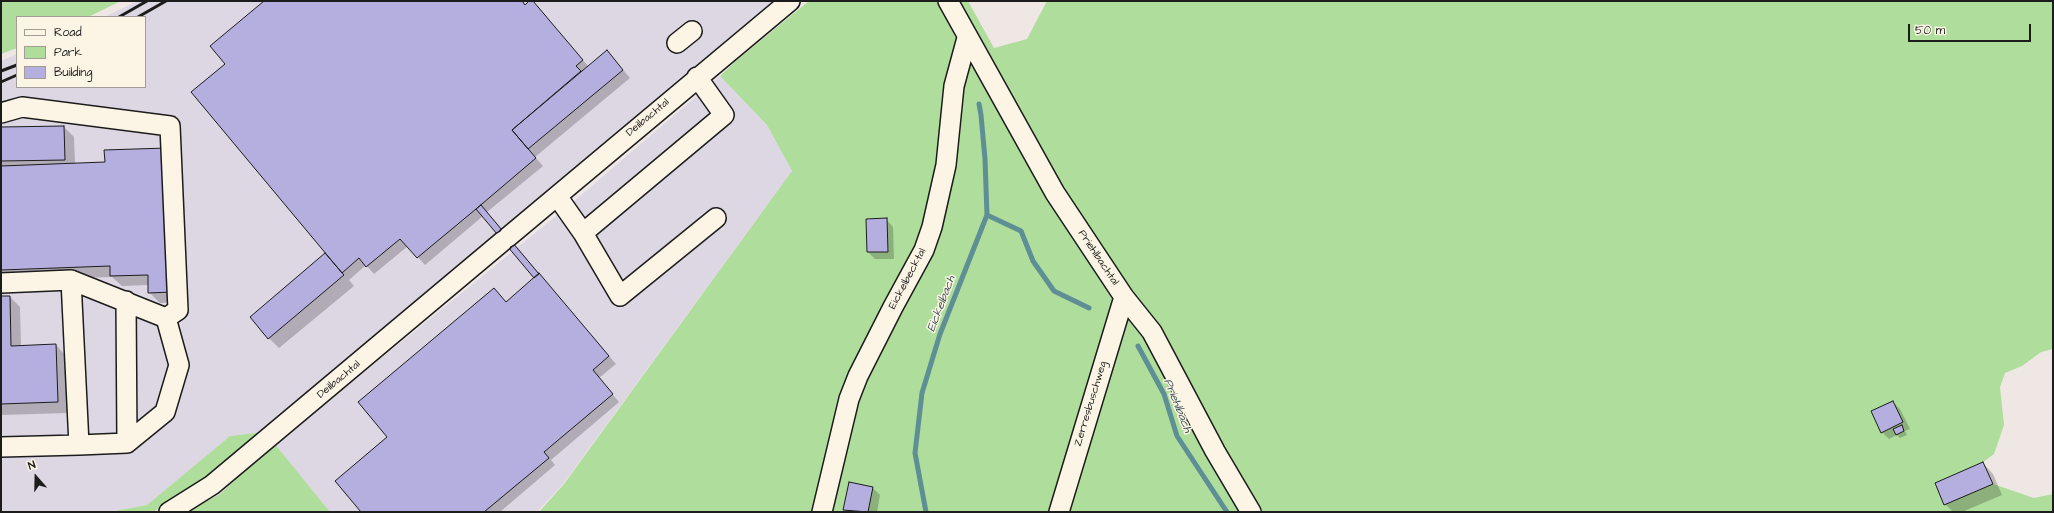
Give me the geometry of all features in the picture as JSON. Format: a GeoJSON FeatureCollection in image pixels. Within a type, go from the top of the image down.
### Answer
{"type":"FeatureCollection","features":[{"type":"Feature","properties":{"kind":"street","name":"Deilbachtal"},"geometry":{"type":"LineString","coordinates":[[169,512],[212,485],[697,77],[790,1]]}},
{"type":"Feature","properties":{"kind":"street","name":"Priehlbachtal"},"geometry":{"type":"LineString","coordinates":[[948,1],[967,38],[1056,193],[1124,297],[1152,332],[1215,451],[1252,512]]}},
{"type":"Feature","properties":{"kind":"street"},"geometry":{"type":"LineString","coordinates":[[677,43],[692,31]]}},
{"type":"Feature","properties":{"kind":"street","name":"Eickelbecktal"},"geometry":{"type":"LineString","coordinates":[[822,512],[851,393],[892,307],[924,250],[932,227],[946,165],[954,86],[967,38]]}},
{"type":"Feature","properties":{"kind":"street"},"geometry":{"type":"LineString","coordinates":[[583,233],[724,115],[697,77]]}},
{"type":"Feature","properties":{"kind":"street"},"geometry":{"type":"LineString","coordinates":[[1,113],[22,108],[170,126],[178,310],[166,318]]}},
{"type":"Feature","properties":{"kind":"street"},"geometry":{"type":"LineString","coordinates":[[557,196],[583,233],[620,296],[716,218]]}},
{"type":"Feature","properties":{"kind":"street"},"geometry":{"type":"LineString","coordinates":[[1,283],[71,280],[166,318]]}},
{"type":"Feature","properties":{"kind":"street"},"geometry":{"type":"LineString","coordinates":[[71,280],[79,445]]}},
{"type":"Feature","properties":{"kind":"street","name":"Zerresbuschweg"},"geometry":{"type":"LineString","coordinates":[[1059,512],[1124,297]]}},
{"type":"Feature","properties":{"kind":"street"},"geometry":{"type":"LineString","coordinates":[[126,301],[127,443]]}},
{"type":"Feature","properties":{"kind":"street"},"geometry":{"type":"LineString","coordinates":[[1,447],[127,443],[165,412],[179,365],[166,318]]}},
{"type":"Feature","properties":{"kind":"shaded area"},"geometry":{"type":"Polygon","coordinates":[[[138,1],[777,1],[565,176],[265,432],[230,436],[147,505],[110,512],[1,512],[1,61],[16,54],[16,88],[146,88],[146,16],[106,16],[138,1]]]}},
{"type":"Feature","properties":{"kind":"shaded area"},"geometry":{"type":"Polygon","coordinates":[[[720,76],[767,125],[792,171],[563,484],[537,512],[330,512],[274,443],[314,413],[566,208],[720,76]]]}},
{"type":"Feature","properties":{"kind":"green space"},"geometry":{"type":"Polygon","coordinates":[[[1,1],[121,1],[90,16],[16,16],[16,48],[1,54],[1,1]]]}},
{"type":"Feature","properties":{"kind":"green space"},"geometry":{"type":"Polygon","coordinates":[[[809,1],[937,1],[957,40],[972,34],[954,1],[968,1],[994,48],[1027,39],[1047,1],[2053,1],[2053,349],[2041,352],[2022,366],[2005,373],[2000,387],[2004,425],[1994,454],[1983,462],[1993,484],[2034,498],[2053,494],[2053,512],[539,512],[564,484],[792,171],[767,125],[720,76],[737,60],[809,1]]]}},
{"type":"Feature","properties":{"kind":"green space"},"geometry":{"type":"Polygon","coordinates":[[[265,432],[207,478],[153,512],[110,512],[147,505],[230,436],[265,432]]]}},
{"type":"Feature","properties":{"kind":"green space"},"geometry":{"type":"Polygon","coordinates":[[[274,443],[330,512],[187,512],[220,494],[274,443]]]}},
{"type":"Feature","properties":{"kind":"building"},"geometry":{"type":"Polygon","coordinates":[[[264,1],[522,1],[525,5],[529,1],[533,1],[583,60],[576,66],[581,71],[512,130],[536,158],[476,209],[417,258],[400,239],[366,267],[359,258],[342,273],[191,92],[225,64],[210,46],[264,1]]]}},
{"type":"Feature","properties":{"kind":"building"},"geometry":{"type":"Polygon","coordinates":[[[607,50],[623,70],[528,149],[512,130],[607,50]]]}},
{"type":"Feature","properties":{"kind":"building"},"geometry":{"type":"Polygon","coordinates":[[[64,126],[65,160],[1,161],[1,127],[64,126]]]}},
{"type":"Feature","properties":{"kind":"building"},"geometry":{"type":"Polygon","coordinates":[[[167,148],[172,292],[148,293],[148,275],[110,276],[110,266],[1,270],[1,166],[105,162],[104,150],[167,148]]]}},
{"type":"Feature","properties":{"kind":"building"},"geometry":{"type":"Polygon","coordinates":[[[481,205],[539,274],[534,278],[476,209],[481,205]]]}},
{"type":"Feature","properties":{"kind":"building"},"geometry":{"type":"Polygon","coordinates":[[[887,218],[888,252],[867,252],[866,219],[887,218]]]}},
{"type":"Feature","properties":{"kind":"building"},"geometry":{"type":"Polygon","coordinates":[[[325,253],[344,275],[268,339],[250,317],[325,253]]]}},
{"type":"Feature","properties":{"kind":"building"},"geometry":{"type":"Polygon","coordinates":[[[539,273],[609,356],[593,370],[613,394],[544,452],[549,458],[484,512],[361,512],[335,481],[387,437],[358,402],[494,288],[506,302],[539,273]]]}},
{"type":"Feature","properties":{"kind":"building"},"geometry":{"type":"Polygon","coordinates":[[[1,296],[10,296],[11,346],[56,344],[58,402],[1,404],[1,296]]]}},
{"type":"Feature","properties":{"kind":"building"},"geometry":{"type":"Polygon","coordinates":[[[1893,401],[1903,422],[1881,433],[1871,411],[1893,401]]]}},
{"type":"Feature","properties":{"kind":"building"},"geometry":{"type":"Polygon","coordinates":[[[1902,425],[1904,431],[1896,435],[1893,429],[1902,425]]]}},
{"type":"Feature","properties":{"kind":"building"},"geometry":{"type":"Polygon","coordinates":[[[1983,462],[1993,484],[1944,505],[1935,483],[1983,462]]]}},
{"type":"Feature","properties":{"kind":"building"},"geometry":{"type":"Polygon","coordinates":[[[849,482],[873,487],[868,512],[843,510],[849,482]]]}},
{"type":"Feature","properties":{"kind":"waterway","name":"Eickelbach"},"geometry":{"type":"LineString","coordinates":[[926,512],[915,453],[922,393],[940,334],[987,215],[985,159],[979,104]]}},
{"type":"Feature","properties":{"kind":"waterway","name":"Priehlbach"},"geometry":{"type":"LineString","coordinates":[[987,215],[1021,231],[1033,261],[1054,291],[1089,308]]}},
{"type":"Feature","properties":{"kind":"waterway","name":"Priehlbach"},"geometry":{"type":"LineString","coordinates":[[1138,346],[1164,394],[1177,436],[1227,512]]}},
{"type":"Feature","properties":{"kind":"railway"},"geometry":{"type":"LineString","coordinates":[[121,16],[147,1]]}},
{"type":"Feature","properties":{"kind":"railway"},"geometry":{"type":"LineString","coordinates":[[140,16],[166,1]]}},
{"type":"Feature","properties":{"kind":"railway"},"geometry":{"type":"LineString","coordinates":[[1,71],[16,65]]}},
{"type":"Feature","properties":{"kind":"railway"},"geometry":{"type":"LineString","coordinates":[[1,82],[16,75]]}}]}
